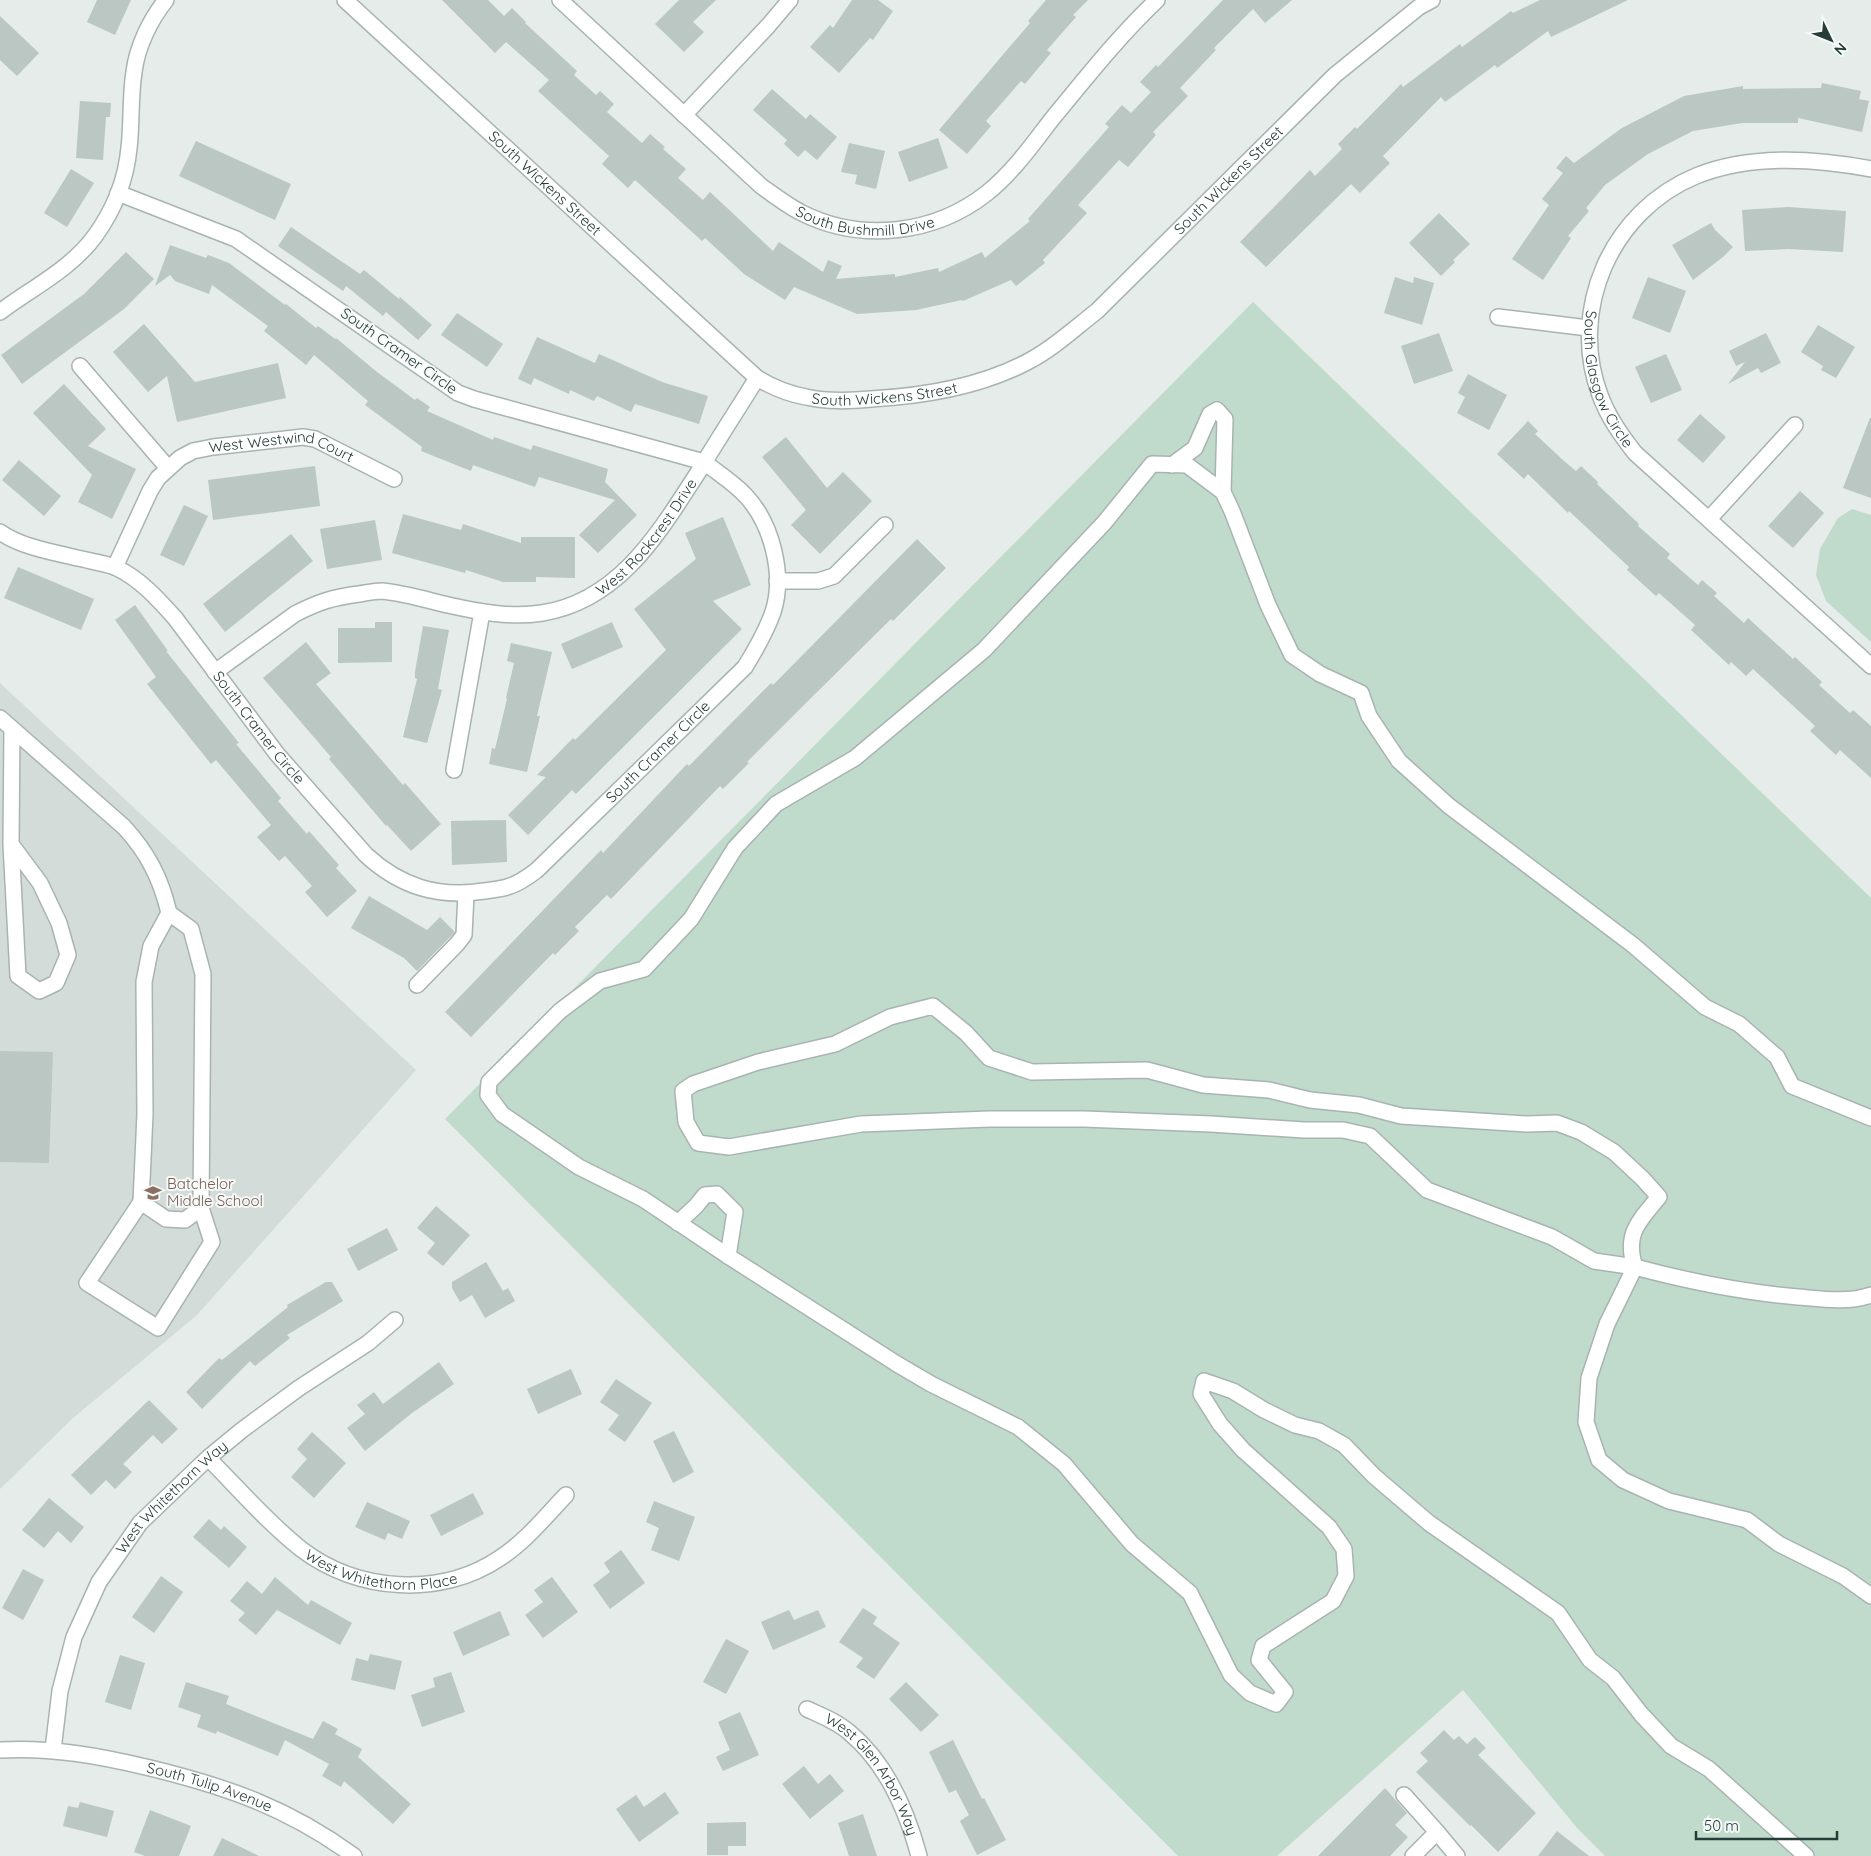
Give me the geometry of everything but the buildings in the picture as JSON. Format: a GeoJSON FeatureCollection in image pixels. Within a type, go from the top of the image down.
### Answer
{"type":"FeatureCollection","features":[{"type":"Feature","properties":{"kind":"street"},"geometry":{"type":"LineString","coordinates":[[0,312],[82,252],[104,222],[118,193],[125,171],[129,149],[134,72],[146,32],[166,0]]}},
{"type":"Feature","properties":{"kind":"street","name":"South Wickens Street"},"geometry":{"type":"LineString","coordinates":[[344,0],[757,378],[807,398],[829,401],[910,397],[952,389],[989,378],[1030,361],[1097,311],[1335,75],[1422,2]]}},
{"type":"Feature","properties":{"kind":"street","name":"South Bushmill Drive"},"geometry":{"type":"LineString","coordinates":[[560,0],[762,186],[782,201],[824,223],[847,229],[869,231],[894,230],[927,224],[967,206],[986,193],[1003,179],[1113,44],[1157,0]]}},
{"type":"Feature","properties":{"kind":"street"},"geometry":{"type":"LineString","coordinates":[[684,115],[790,0]]}},
{"type":"Feature","properties":{"kind":"street","name":"South Glasgow Circle"},"geometry":{"type":"LineString","coordinates":[[1871,169],[1849,164],[1793,160],[1764,161],[1728,166],[1696,176],[1674,187],[1651,203],[1629,225],[1612,248],[1602,267],[1594,295],[1588,328],[1591,365],[1599,394],[1608,415],[1635,453],[1871,666]]}},
{"type":"Feature","properties":{"kind":"street","name":"South Cramer Circle"},"geometry":{"type":"LineString","coordinates":[[0,532],[18,542],[115,567],[131,576],[161,602],[277,754],[366,855],[377,865],[403,881],[449,894],[466,894],[511,886],[537,870],[745,666],[762,638],[773,610],[777,581],[776,565],[769,535],[756,509],[746,496],[704,462],[458,393],[236,239],[118,193]]}},
{"type":"Feature","properties":{"kind":"street"},"geometry":{"type":"LineString","coordinates":[[1498,317],[1588,328]]}},
{"type":"Feature","properties":{"kind":"street"},"geometry":{"type":"LineString","coordinates":[[80,366],[168,468]]}},
{"type":"Feature","properties":{"kind":"street","name":"West Rockcrest Drive"},"geometry":{"type":"LineString","coordinates":[[215,672],[295,614],[338,596],[380,591],[482,612],[542,613],[574,603],[611,583],[624,573],[650,544],[757,378]]}},
{"type":"Feature","properties":{"kind":"street"},"geometry":{"type":"LineString","coordinates":[[1172,465],[1195,448],[1210,414],[1218,410],[1225,419],[1223,492],[1268,605],[1292,655],[1320,674],[1361,693],[1369,716],[1399,761],[1450,806],[1633,945],[1705,1007],[1739,1024],[1776,1057],[1792,1086],[1871,1118]]}},
{"type":"Feature","properties":{"kind":"street"},"geometry":{"type":"LineString","coordinates":[[1709,519],[1795,425]]}},
{"type":"Feature","properties":{"kind":"street","name":"West Westwind Court"},"geometry":{"type":"LineString","coordinates":[[115,567],[150,491],[158,478],[180,458],[193,451],[303,437],[315,439],[394,479]]}},
{"type":"Feature","properties":{"kind":"street"},"geometry":{"type":"LineString","coordinates":[[1223,492],[1187,465],[1152,464],[1104,523],[984,650],[855,758],[776,804],[735,848],[690,919],[644,969],[600,981],[560,1012],[490,1082],[488,1096],[502,1114],[579,1167],[643,1199],[728,1256],[931,1384],[1018,1427],[1064,1464],[1132,1544],[1190,1593],[1230,1675],[1250,1693],[1276,1704],[1285,1692],[1259,1660],[1263,1646],[1333,1601],[1346,1576],[1344,1549],[1329,1527],[1243,1450],[1220,1424],[1201,1394],[1204,1381],[1233,1391],[1264,1410],[1295,1425],[1319,1431],[1344,1445],[1374,1476],[1429,1523],[1558,1613],[1590,1660],[1613,1678],[1641,1714],[1671,1746],[1709,1769],[1806,1856]]}},
{"type":"Feature","properties":{"kind":"street"},"geometry":{"type":"LineString","coordinates":[[777,581],[818,581],[834,576],[885,525]]}},
{"type":"Feature","properties":{"kind":"street"},"geometry":{"type":"LineString","coordinates":[[454,770],[482,612]]}},
{"type":"Feature","properties":{"kind":"street"},"geometry":{"type":"LineString","coordinates":[[0,718],[133,837],[152,864],[161,886],[168,913],[191,929],[202,974],[201,1208],[212,1242],[158,1328],[87,1283],[142,1202],[145,1114],[144,982],[151,946],[168,913]]}},
{"type":"Feature","properties":{"kind":"street"},"geometry":{"type":"LineString","coordinates":[[11,844],[40,883],[59,923],[68,955],[56,982],[39,991],[18,976],[11,844],[12,729]]}},
{"type":"Feature","properties":{"kind":"street"},"geometry":{"type":"LineString","coordinates":[[416,985],[464,935],[466,894]]}},
{"type":"Feature","properties":{"kind":"street"},"geometry":{"type":"LineString","coordinates":[[1871,1295],[1859,1299],[1822,1300],[1755,1294],[1697,1284],[1635,1267],[1594,1261],[1552,1238],[1427,1190],[1370,1136],[1343,1130],[1304,1130],[1211,1124],[1084,1120],[940,1120],[861,1124],[729,1148],[698,1143],[686,1122],[683,1092],[692,1084],[758,1062],[835,1044],[890,1017],[933,1006],[966,1032],[989,1058],[1032,1072],[1147,1070],[1203,1085],[1269,1090],[1310,1100],[1359,1105],[1401,1116],[1527,1124],[1557,1123],[1581,1132],[1614,1152],[1659,1197],[1634,1227],[1630,1253],[1635,1267],[1607,1324],[1589,1378],[1586,1422],[1599,1460],[1623,1480],[1669,1501],[1747,1520],[1779,1544],[1843,1576],[1871,1596]]}},
{"type":"Feature","properties":{"kind":"street"},"geometry":{"type":"LineString","coordinates":[[678,1223],[705,1195],[717,1194],[735,1212],[728,1256]]}},
{"type":"Feature","properties":{"kind":"street"},"geometry":{"type":"LineString","coordinates":[[142,1202],[166,1219],[185,1220],[201,1208]]}},
{"type":"Feature","properties":{"kind":"street","name":"West Whitethorn Way"},"geometry":{"type":"LineString","coordinates":[[53,1750],[60,1692],[74,1636],[99,1582],[140,1523],[208,1458],[271,1407],[368,1343],[395,1320]]}},
{"type":"Feature","properties":{"kind":"street","name":"West Whitethorn Place"},"geometry":{"type":"LineString","coordinates":[[208,1458],[285,1536],[301,1549],[344,1574],[380,1582],[441,1583],[482,1569],[518,1545],[566,1495]]}},
{"type":"Feature","properties":{"kind":"street","name":"West Glen Arbor Way"},"geometry":{"type":"LineString","coordinates":[[807,1709],[834,1722],[851,1733],[876,1762],[896,1794],[906,1815],[919,1856]]}},
{"type":"Feature","properties":{"kind":"street","name":"South Tulip Avenue"},"geometry":{"type":"LineString","coordinates":[[0,1750],[53,1750],[110,1758],[234,1791],[302,1822],[354,1856]]}},
{"type":"Feature","properties":{"kind":"street"},"geometry":{"type":"LineString","coordinates":[[1404,1796],[1457,1856]]}},
{"type":"Feature","properties":{"kind":"street"},"geometry":{"type":"LineString","coordinates":[[1413,1856],[1436,1832]]}},
{"type":"Feature","properties":{"kind":"shaded area","name":"Batchelor Middle School"},"geometry":{"type":"Polygon","coordinates":[[[0,683],[416,1070],[197,1315],[73,1418],[0,1489],[0,683]]]}},
{"type":"Feature","properties":{"kind":"green space"},"geometry":{"type":"Polygon","coordinates":[[[1253,302],[1871,898],[1871,1856],[1605,1856],[1578,1829],[1463,1690],[1277,1856],[1178,1856],[445,1119],[1253,302]]]}},
{"type":"Feature","properties":{"kind":"green space"},"geometry":{"type":"Polygon","coordinates":[[[1852,509],[1871,515],[1871,642],[1826,601],[1816,575],[1820,549],[1838,518],[1852,509]]]}},
{"type":"Feature","properties":{"kind":"place","name":"Batchelor Middle School"},"geometry":{"type":"Point","coordinates":[153,1193]}}]}
